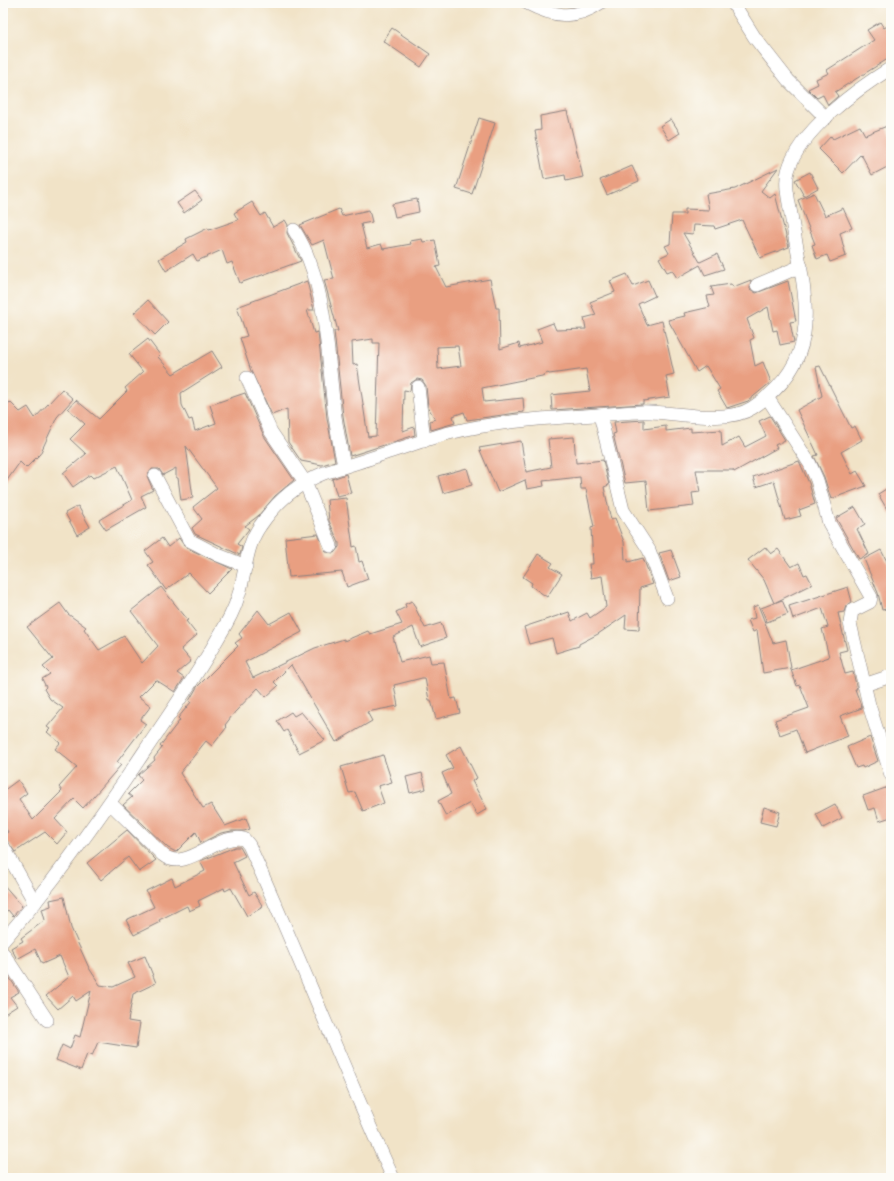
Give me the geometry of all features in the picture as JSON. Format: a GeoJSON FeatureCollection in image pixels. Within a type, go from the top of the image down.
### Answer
{"type":"FeatureCollection","features":[{"type":"Feature","properties":{"kind":"street"},"geometry":{"type":"LineString","coordinates":[[527,3],[556,15],[568,15],[594,7],[600,3]]}},
{"type":"Feature","properties":{"kind":"street"},"geometry":{"type":"LineString","coordinates":[[733,3],[755,38],[788,80],[826,118]]}},
{"type":"Feature","properties":{"kind":"street"},"geometry":{"type":"LineString","coordinates":[[3,941],[68,863],[110,803],[218,638],[238,598],[253,538],[261,524],[280,501],[305,482],[318,475],[344,466],[470,428],[545,419],[649,412],[732,415],[749,409],[767,397],[790,373],[803,344],[805,318],[801,266],[786,186],[790,165],[806,140],[826,118],[847,100],[891,68]]}},
{"type":"Feature","properties":{"kind":"street"},"geometry":{"type":"LineString","coordinates":[[294,230],[309,257],[318,290],[327,343],[333,401],[344,466]]}},
{"type":"Feature","properties":{"kind":"street"},"geometry":{"type":"LineString","coordinates":[[757,285],[801,266]]}},
{"type":"Feature","properties":{"kind":"street"},"geometry":{"type":"LineString","coordinates":[[246,378],[271,432],[305,482],[331,546]]}},
{"type":"Feature","properties":{"kind":"street"},"geometry":{"type":"LineString","coordinates":[[418,387],[424,441]]}},
{"type":"Feature","properties":{"kind":"street"},"geometry":{"type":"LineString","coordinates":[[767,397],[810,464],[817,480],[829,523],[871,597],[870,602],[852,611],[850,614],[850,623],[864,685],[891,775]]}},
{"type":"Feature","properties":{"kind":"street"},"geometry":{"type":"LineString","coordinates":[[600,415],[623,510],[649,550],[667,598]]}},
{"type":"Feature","properties":{"kind":"street"},"geometry":{"type":"LineString","coordinates":[[155,476],[189,540],[218,555],[246,566]]}},
{"type":"Feature","properties":{"kind":"street"},"geometry":{"type":"LineString","coordinates":[[864,685],[891,676]]}},
{"type":"Feature","properties":{"kind":"street"},"geometry":{"type":"LineString","coordinates":[[110,803],[170,860],[180,861],[234,837],[244,839],[249,845],[284,922],[355,1094],[393,1178]]}},
{"type":"Feature","properties":{"kind":"street"},"geometry":{"type":"LineString","coordinates":[[3,846],[34,903]]}},
{"type":"Feature","properties":{"kind":"street"},"geometry":{"type":"LineString","coordinates":[[3,953],[47,1020]]}},
{"type":"Feature","properties":{"kind":"building"},"geometry":{"type":"Polygon","coordinates":[[[880,22],[884,28],[891,24],[891,57],[835,92],[838,96],[828,105],[823,95],[817,98],[808,89],[818,84],[816,79],[829,73],[827,70],[874,40],[867,30],[880,22]]]}},
{"type":"Feature","properties":{"kind":"building"},"geometry":{"type":"Polygon","coordinates":[[[392,28],[430,54],[421,67],[383,41],[392,28]]]}},
{"type":"Feature","properties":{"kind":"building"},"geometry":{"type":"Polygon","coordinates":[[[567,111],[583,177],[566,181],[565,175],[544,179],[535,131],[541,130],[540,116],[567,111]]]}},
{"type":"Feature","properties":{"kind":"building"},"geometry":{"type":"Polygon","coordinates":[[[479,118],[495,123],[472,194],[456,189],[479,118]]]}},
{"type":"Feature","properties":{"kind":"building"},"geometry":{"type":"Polygon","coordinates":[[[671,119],[680,133],[669,140],[660,126],[671,119]]]}},
{"type":"Feature","properties":{"kind":"building"},"geometry":{"type":"Polygon","coordinates":[[[860,126],[865,135],[887,126],[891,135],[891,165],[872,175],[861,154],[843,173],[819,149],[831,136],[833,139],[860,126]]]}},
{"type":"Feature","properties":{"kind":"building"},"geometry":{"type":"Polygon","coordinates":[[[632,166],[639,181],[607,195],[600,180],[632,166]]]}},
{"type":"Feature","properties":{"kind":"building"},"geometry":{"type":"Polygon","coordinates":[[[778,168],[761,191],[770,198],[775,194],[789,247],[760,258],[742,220],[715,229],[714,226],[694,225],[693,234],[683,233],[700,262],[717,254],[724,269],[705,275],[700,265],[677,278],[672,270],[667,272],[659,258],[669,253],[665,246],[670,244],[672,214],[685,214],[685,209],[709,210],[706,194],[735,189],[778,168]]]}},
{"type":"Feature","properties":{"kind":"building"},"geometry":{"type":"Polygon","coordinates":[[[810,172],[818,188],[804,196],[795,180],[810,172]]]}},
{"type":"Feature","properties":{"kind":"building"},"geometry":{"type":"Polygon","coordinates":[[[195,191],[202,200],[184,213],[177,203],[195,191]]]}},
{"type":"Feature","properties":{"kind":"building"},"geometry":{"type":"Polygon","coordinates":[[[814,193],[825,216],[843,208],[852,228],[840,233],[846,256],[830,262],[827,255],[817,259],[812,245],[815,244],[798,200],[814,193]]]}},
{"type":"Feature","properties":{"kind":"building"},"geometry":{"type":"Polygon","coordinates":[[[417,199],[419,212],[395,217],[392,204],[417,199]]]}},
{"type":"Feature","properties":{"kind":"building"},"geometry":{"type":"Polygon","coordinates":[[[252,202],[261,216],[265,213],[273,227],[285,220],[288,225],[287,233],[301,261],[240,283],[232,262],[227,264],[222,250],[197,261],[193,254],[166,271],[159,259],[187,242],[186,239],[208,228],[209,230],[238,220],[234,213],[252,202]]]}},
{"type":"Feature","properties":{"kind":"building"},"geometry":{"type":"Polygon","coordinates":[[[339,209],[342,216],[369,210],[372,222],[361,224],[367,248],[381,244],[383,249],[411,244],[410,241],[422,239],[423,242],[435,240],[440,266],[436,267],[446,287],[490,279],[496,308],[499,308],[500,349],[519,343],[520,348],[542,342],[537,329],[553,323],[556,330],[586,329],[584,318],[596,315],[590,302],[615,292],[610,281],[627,274],[633,286],[648,280],[655,296],[638,304],[647,325],[662,321],[674,374],[666,376],[670,397],[643,401],[643,404],[552,410],[551,395],[590,391],[586,369],[548,373],[542,376],[482,388],[484,402],[523,398],[524,412],[467,420],[464,412],[453,416],[455,423],[431,430],[430,421],[435,419],[428,407],[426,386],[422,380],[417,379],[411,383],[410,391],[404,390],[403,431],[414,427],[415,435],[350,456],[343,416],[334,331],[338,331],[324,280],[334,279],[324,240],[312,245],[300,225],[339,209]],[[373,339],[352,342],[353,365],[357,364],[368,437],[376,436],[379,343],[373,343],[373,339]],[[458,346],[437,347],[438,369],[461,366],[458,346]]]}},
{"type":"Feature","properties":{"kind":"building"},"geometry":{"type":"Polygon","coordinates":[[[751,280],[750,289],[756,293],[788,281],[796,321],[790,322],[794,342],[780,345],[777,330],[773,331],[768,307],[747,319],[754,338],[750,340],[755,366],[763,362],[771,382],[748,401],[727,408],[717,391],[720,389],[706,366],[697,372],[668,320],[685,316],[684,313],[710,307],[707,296],[714,295],[711,287],[731,284],[733,287],[751,280]]]}},
{"type":"Feature","properties":{"kind":"building"},"geometry":{"type":"Polygon","coordinates":[[[307,281],[314,310],[307,310],[314,333],[318,332],[327,418],[335,461],[322,465],[301,461],[288,442],[287,409],[272,415],[251,371],[240,338],[247,336],[237,307],[307,281]]]}},
{"type":"Feature","properties":{"kind":"building"},"geometry":{"type":"Polygon","coordinates":[[[148,300],[168,322],[155,335],[134,313],[148,300]]]}},
{"type":"Feature","properties":{"kind":"building"},"geometry":{"type":"Polygon","coordinates":[[[148,339],[160,355],[158,357],[173,374],[212,351],[222,367],[181,393],[182,405],[189,420],[192,419],[195,431],[216,423],[210,405],[245,393],[264,436],[294,480],[275,496],[258,516],[245,526],[249,529],[237,544],[242,547],[240,555],[195,534],[192,528],[202,519],[193,507],[217,488],[186,446],[193,498],[181,500],[178,478],[176,478],[176,468],[163,475],[159,469],[152,469],[147,476],[153,490],[141,496],[146,507],[106,530],[99,520],[132,500],[117,466],[93,478],[90,475],[73,487],[63,473],[86,454],[70,439],[85,424],[68,409],[76,400],[99,419],[127,391],[125,388],[143,372],[129,354],[148,339]]]}},
{"type":"Feature","properties":{"kind":"building"},"geometry":{"type":"Polygon","coordinates":[[[820,366],[851,428],[855,426],[862,440],[841,452],[852,474],[857,471],[866,486],[831,499],[824,477],[814,456],[818,455],[797,410],[822,396],[816,367],[820,366]]]}},
{"type":"Feature","properties":{"kind":"building"},"geometry":{"type":"Polygon","coordinates":[[[62,389],[73,399],[57,417],[40,454],[26,468],[20,462],[3,486],[3,408],[10,402],[20,412],[28,407],[35,418],[62,389]]]}},
{"type":"Feature","properties":{"kind":"building"},"geometry":{"type":"Polygon","coordinates":[[[770,416],[785,440],[775,445],[777,448],[734,472],[733,470],[696,470],[700,492],[692,493],[694,506],[649,511],[646,481],[625,483],[613,434],[616,433],[614,422],[644,420],[644,429],[666,426],[666,431],[691,428],[691,432],[721,430],[722,446],[739,437],[745,447],[766,436],[759,421],[770,416]]]}},
{"type":"Feature","properties":{"kind":"building"},"geometry":{"type":"Polygon","coordinates":[[[574,437],[576,463],[603,460],[609,485],[604,487],[611,520],[615,518],[624,542],[625,560],[628,559],[628,562],[643,558],[653,584],[640,588],[639,630],[625,629],[626,615],[598,634],[579,644],[579,646],[556,653],[552,638],[529,644],[524,627],[569,612],[572,621],[587,613],[590,618],[606,607],[602,576],[591,578],[589,564],[593,564],[591,528],[594,527],[586,489],[581,489],[580,477],[543,481],[544,486],[527,489],[525,480],[498,492],[479,448],[521,441],[526,472],[551,467],[548,439],[574,437]]]}},
{"type":"Feature","properties":{"kind":"building"},"geometry":{"type":"Polygon","coordinates":[[[799,461],[809,483],[815,504],[799,510],[801,516],[785,520],[774,481],[756,487],[753,477],[799,461]]]}},
{"type":"Feature","properties":{"kind":"building"},"geometry":{"type":"Polygon","coordinates":[[[467,468],[472,485],[443,493],[438,476],[467,468]]]}},
{"type":"Feature","properties":{"kind":"building"},"geometry":{"type":"Polygon","coordinates":[[[346,474],[351,493],[337,496],[332,479],[346,474]]]}},
{"type":"Feature","properties":{"kind":"building"},"geometry":{"type":"Polygon","coordinates":[[[891,486],[891,516],[878,494],[891,486]]]}},
{"type":"Feature","properties":{"kind":"building"},"geometry":{"type":"Polygon","coordinates":[[[346,498],[353,547],[356,546],[359,562],[362,561],[368,579],[347,587],[342,572],[289,577],[285,538],[318,534],[326,552],[334,553],[339,547],[339,543],[329,521],[327,500],[346,498]]]}},
{"type":"Feature","properties":{"kind":"building"},"geometry":{"type":"Polygon","coordinates":[[[78,506],[90,527],[77,535],[65,513],[78,506]]]}},
{"type":"Feature","properties":{"kind":"building"},"geometry":{"type":"Polygon","coordinates":[[[855,507],[865,524],[857,529],[869,554],[859,559],[836,518],[855,507]]]}},
{"type":"Feature","properties":{"kind":"building"},"geometry":{"type":"Polygon","coordinates":[[[162,538],[168,547],[179,538],[185,547],[232,569],[208,593],[189,573],[166,590],[148,565],[153,562],[145,551],[162,538]]]}},
{"type":"Feature","properties":{"kind":"building"},"geometry":{"type":"Polygon","coordinates":[[[765,547],[771,554],[778,549],[791,567],[799,563],[804,575],[807,574],[812,584],[774,603],[764,580],[748,560],[765,547]]]}},
{"type":"Feature","properties":{"kind":"building"},"geometry":{"type":"Polygon","coordinates":[[[671,550],[681,577],[669,581],[659,553],[671,550]]]}},
{"type":"Feature","properties":{"kind":"building"},"geometry":{"type":"Polygon","coordinates":[[[881,550],[891,569],[891,608],[882,610],[878,593],[864,559],[881,550]]]}},
{"type":"Feature","properties":{"kind":"building"},"geometry":{"type":"Polygon","coordinates":[[[538,554],[553,563],[550,567],[562,574],[547,597],[531,586],[532,583],[523,577],[538,554]]]}},
{"type":"Feature","properties":{"kind":"building"},"geometry":{"type":"Polygon","coordinates":[[[161,587],[188,620],[186,621],[197,635],[181,649],[191,661],[177,673],[184,678],[175,692],[156,680],[139,697],[151,706],[140,720],[146,724],[117,762],[121,765],[83,808],[74,799],[55,819],[67,832],[57,844],[45,832],[15,852],[3,835],[8,832],[3,824],[3,791],[18,780],[27,793],[19,799],[33,820],[62,791],[59,787],[77,767],[55,749],[60,743],[47,732],[50,729],[47,727],[63,708],[50,699],[44,689],[46,687],[42,679],[50,674],[43,667],[53,659],[27,627],[60,603],[68,614],[86,627],[84,629],[99,650],[124,636],[142,663],[158,646],[131,611],[161,587]]]}},
{"type":"Feature","properties":{"kind":"building"},"geometry":{"type":"Polygon","coordinates":[[[848,587],[852,602],[846,606],[844,612],[838,613],[847,650],[839,652],[845,674],[853,672],[857,689],[855,689],[862,708],[840,716],[848,736],[805,753],[796,729],[780,735],[775,720],[809,708],[800,685],[797,686],[791,670],[829,657],[822,629],[828,627],[822,608],[793,619],[789,606],[848,587]]]}},
{"type":"Feature","properties":{"kind":"building"},"geometry":{"type":"Polygon","coordinates":[[[782,600],[788,614],[767,622],[761,608],[782,600]]]}},
{"type":"Feature","properties":{"kind":"building"},"geometry":{"type":"Polygon","coordinates":[[[412,601],[425,628],[441,623],[446,638],[420,647],[413,627],[393,637],[400,662],[429,655],[431,663],[444,662],[451,699],[456,698],[460,713],[436,719],[431,700],[429,700],[425,678],[422,678],[394,685],[398,706],[367,712],[372,721],[336,742],[291,665],[274,682],[278,686],[266,697],[258,688],[235,712],[225,725],[227,727],[212,746],[206,741],[180,773],[203,808],[211,804],[225,826],[246,818],[250,829],[221,833],[201,843],[196,832],[176,852],[168,848],[123,805],[132,797],[128,794],[142,780],[138,775],[155,760],[154,758],[162,748],[160,746],[180,720],[178,718],[191,702],[189,701],[197,687],[238,646],[235,643],[242,638],[239,634],[258,610],[269,624],[291,612],[302,632],[245,662],[253,678],[315,648],[344,639],[344,641],[368,631],[370,634],[402,624],[396,612],[406,607],[405,604],[412,601]]]}},
{"type":"Feature","properties":{"kind":"building"},"geometry":{"type":"Polygon","coordinates":[[[758,605],[773,643],[786,640],[791,668],[763,673],[757,630],[753,632],[748,620],[755,618],[753,607],[758,605]]]}},
{"type":"Feature","properties":{"kind":"building"},"geometry":{"type":"Polygon","coordinates":[[[291,712],[294,716],[301,712],[325,740],[299,753],[287,730],[284,732],[277,721],[291,712]]]}},
{"type":"Feature","properties":{"kind":"building"},"geometry":{"type":"Polygon","coordinates":[[[870,737],[878,761],[863,768],[862,766],[856,768],[847,747],[870,737]]]}},
{"type":"Feature","properties":{"kind":"building"},"geometry":{"type":"Polygon","coordinates":[[[461,746],[477,778],[472,781],[487,809],[477,815],[470,803],[446,816],[438,801],[451,794],[442,773],[453,768],[446,755],[461,746]]]}},
{"type":"Feature","properties":{"kind":"building"},"geometry":{"type":"Polygon","coordinates":[[[383,755],[392,782],[378,786],[384,803],[363,811],[355,792],[349,793],[341,767],[383,755]]]}},
{"type":"Feature","properties":{"kind":"building"},"geometry":{"type":"Polygon","coordinates":[[[422,773],[426,789],[410,793],[406,777],[422,773]]]}},
{"type":"Feature","properties":{"kind":"building"},"geometry":{"type":"Polygon","coordinates":[[[891,786],[891,817],[879,821],[875,808],[868,810],[863,796],[891,786]]]}},
{"type":"Feature","properties":{"kind":"building"},"geometry":{"type":"Polygon","coordinates":[[[835,804],[842,818],[823,828],[816,814],[835,804]]]}},
{"type":"Feature","properties":{"kind":"building"},"geometry":{"type":"Polygon","coordinates":[[[764,807],[780,812],[776,826],[760,822],[764,807]]]}},
{"type":"Feature","properties":{"kind":"building"},"geometry":{"type":"Polygon","coordinates":[[[127,830],[156,860],[139,872],[128,857],[101,880],[87,863],[127,830]]]}},
{"type":"Feature","properties":{"kind":"building"},"geometry":{"type":"Polygon","coordinates":[[[235,847],[240,847],[245,856],[233,862],[249,895],[254,892],[263,907],[247,916],[231,888],[225,891],[224,888],[198,901],[200,906],[189,911],[187,906],[134,935],[126,920],[154,907],[146,891],[172,878],[175,886],[205,871],[200,861],[235,847]]]}},
{"type":"Feature","properties":{"kind":"building"},"geometry":{"type":"Polygon","coordinates":[[[3,884],[22,906],[13,916],[8,910],[3,914],[3,884]]]}},
{"type":"Feature","properties":{"kind":"building"},"geometry":{"type":"Polygon","coordinates":[[[64,897],[71,928],[89,968],[100,985],[113,987],[135,977],[128,963],[145,956],[156,983],[133,994],[128,1021],[140,1023],[136,1048],[98,1042],[92,1056],[87,1054],[81,1070],[56,1060],[62,1045],[70,1049],[75,1035],[80,1037],[91,991],[76,1001],[73,996],[58,1009],[46,996],[69,977],[60,956],[42,964],[35,949],[17,959],[11,948],[23,941],[21,938],[45,920],[42,909],[51,906],[50,900],[64,897]]]}},
{"type":"Feature","properties":{"kind":"building"},"geometry":{"type":"Polygon","coordinates":[[[3,968],[19,992],[10,997],[17,1006],[3,1015],[3,968]]]}}]}
